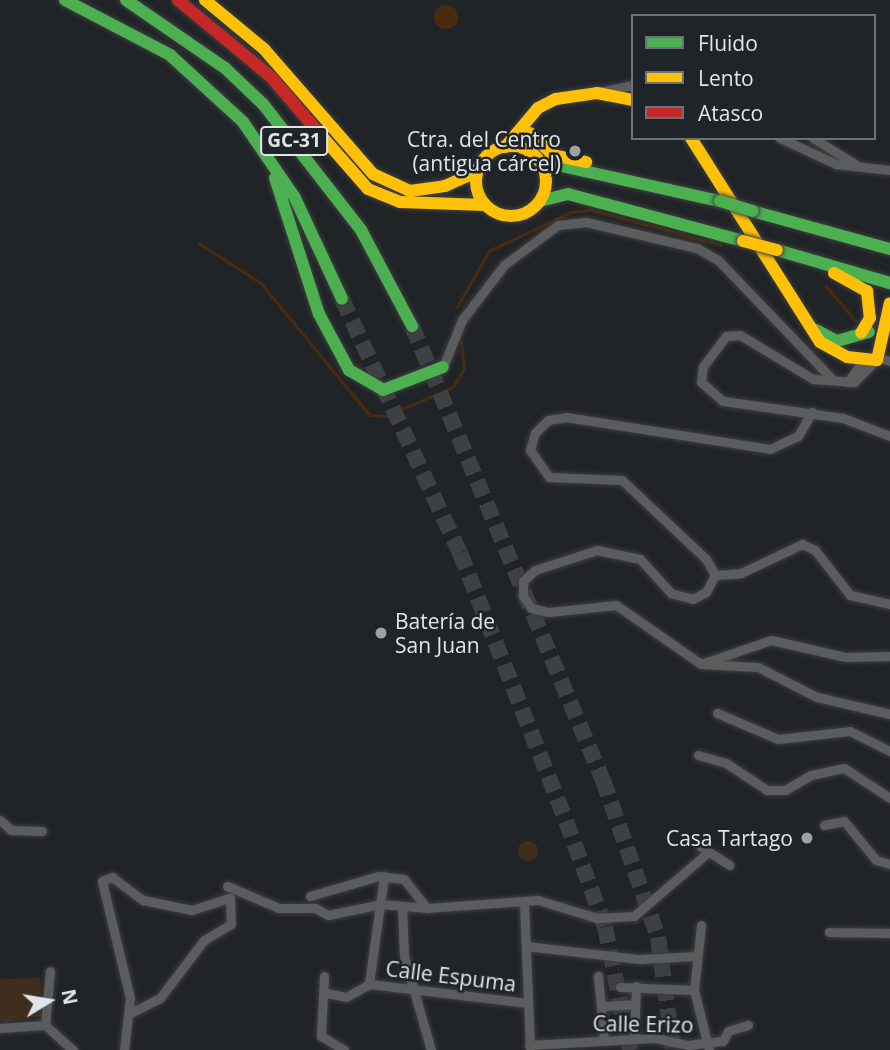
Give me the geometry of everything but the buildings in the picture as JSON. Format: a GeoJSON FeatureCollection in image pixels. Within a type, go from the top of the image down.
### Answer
{"type":"FeatureCollection","features":[{"type":"Feature","properties":{"kind":"main road","name":"GC-31"},"geometry":{"type":"LineString","coordinates":[[65,0],[170,55],[208,85],[266,153],[342,299]]}},
{"type":"Feature","properties":{"kind":"main road","name":"GC-31"},"geometry":{"type":"LineString","coordinates":[[126,0],[225,68],[270,113],[361,230],[412,326]]}},
{"type":"Feature","properties":{"kind":"main road"},"geometry":{"type":"LineString","coordinates":[[178,0],[271,77],[368,189],[400,202],[485,205],[513,216],[540,201],[568,194],[890,283]]}},
{"type":"Feature","properties":{"kind":"main road"},"geometry":{"type":"LineString","coordinates":[[205,0],[264,49],[373,174],[410,191],[445,186],[478,171],[505,147],[538,108],[597,93],[630,98]]}},
{"type":"Feature","properties":{"kind":"main road"},"geometry":{"type":"LineString","coordinates":[[538,108],[530,132],[546,181],[540,201]]}},
{"type":"Feature","properties":{"kind":"main road"},"geometry":{"type":"LineString","coordinates":[[530,132],[553,155],[890,249]]}},
{"type":"Feature","properties":{"kind":"main road"},"geometry":{"type":"LineString","coordinates":[[702,144],[820,342],[877,355]]}},
{"type":"Feature","properties":{"kind":"main road"},"geometry":{"type":"LineString","coordinates":[[505,147],[536,157],[605,171]]}},
{"type":"Feature","properties":{"kind":"main road"},"geometry":{"type":"LineString","coordinates":[[266,153],[319,314],[349,370],[383,390],[443,367]]}},
{"type":"Feature","properties":{"kind":"main road"},"geometry":{"type":"LineString","coordinates":[[478,171],[485,205]]}},
{"type":"Feature","properties":{"kind":"main road"},"geometry":{"type":"LineString","coordinates":[[806,259],[867,291],[870,318],[858,336]]}},
{"type":"Feature","properties":{"kind":"main road"},"geometry":{"type":"LineString","coordinates":[[877,355],[890,303]]}},
{"type":"Feature","properties":{"kind":"main road"},"geometry":{"type":"LineString","coordinates":[[804,318],[827,338],[858,336],[877,355]]}},
{"type":"Feature","properties":{"kind":"main road"},"geometry":{"type":"LineString","coordinates":[[858,336],[877,355]]}},
{"type":"Feature","properties":{"kind":"street"},"geometry":{"type":"LineString","coordinates":[[597,93],[631,85]]}},
{"type":"Feature","properties":{"kind":"street"},"geometry":{"type":"LineString","coordinates":[[784,140],[836,164],[890,170]]}},
{"type":"Feature","properties":{"kind":"street"},"geometry":{"type":"LineString","coordinates":[[816,140],[860,167]]}},
{"type":"Feature","properties":{"kind":"street"},"geometry":{"type":"LineString","coordinates":[[443,367],[462,320],[504,265],[558,225],[586,222],[697,248],[718,260],[832,379]]}},
{"type":"Feature","properties":{"kind":"street"},"geometry":{"type":"LineString","coordinates":[[877,355],[865,376],[848,382],[803,376],[740,335],[726,336],[703,367],[701,382],[723,401],[812,412],[890,436]]}},
{"type":"Feature","properties":{"kind":"street"},"geometry":{"type":"LineString","coordinates":[[715,575],[706,559],[622,480],[549,477],[530,450],[535,433],[548,420],[566,417],[770,449],[798,436],[812,412]]}},
{"type":"Feature","properties":{"kind":"street"},"geometry":{"type":"LineString","coordinates":[[715,575],[741,573],[802,544],[815,550],[850,595],[890,604]]}},
{"type":"Feature","properties":{"kind":"street"},"geometry":{"type":"LineString","coordinates":[[715,575],[706,592],[693,599],[671,593],[640,559],[597,551],[535,570],[523,581],[531,608],[576,612],[616,605],[701,664],[758,667],[817,697],[890,714]]}},
{"type":"Feature","properties":{"kind":"street"},"geometry":{"type":"LineString","coordinates":[[701,664],[771,640],[846,657],[890,656]]}},
{"type":"Feature","properties":{"kind":"street"},"geometry":{"type":"LineString","coordinates":[[717,713],[778,739],[850,731],[890,751]]}},
{"type":"Feature","properties":{"kind":"street"},"geometry":{"type":"LineString","coordinates":[[698,755],[726,763],[767,790],[844,768],[890,798]]}},
{"type":"Feature","properties":{"kind":"street"},"geometry":{"type":"LineString","coordinates":[[0,820],[12,830],[42,831]]}},
{"type":"Feature","properties":{"kind":"street"},"geometry":{"type":"LineString","coordinates":[[824,825],[844,821],[876,860],[890,863]]}},
{"type":"Feature","properties":{"kind":"street"},"geometry":{"type":"LineString","coordinates":[[228,886],[279,908],[315,908],[328,915],[381,904],[427,908],[538,900],[597,918],[634,916],[702,851],[729,865]]}},
{"type":"Feature","properties":{"kind":"street"},"geometry":{"type":"LineString","coordinates":[[310,896],[384,876],[404,879],[427,908]]}},
{"type":"Feature","properties":{"kind":"street"},"geometry":{"type":"LineString","coordinates":[[326,993],[346,997],[369,984],[384,876]]}},
{"type":"Feature","properties":{"kind":"street"},"geometry":{"type":"LineString","coordinates":[[124,1050],[131,1013],[102,880],[112,877],[143,900],[192,910],[230,898],[231,924],[204,940],[160,998],[131,1013]]}},
{"type":"Feature","properties":{"kind":"street"},"geometry":{"type":"LineString","coordinates":[[524,903],[529,1047]]}},
{"type":"Feature","properties":{"kind":"street"},"geometry":{"type":"LineString","coordinates":[[402,906],[403,947],[430,1050]]}},
{"type":"Feature","properties":{"kind":"street"},"geometry":{"type":"LineString","coordinates":[[701,925],[694,990],[709,1046]]}},
{"type":"Feature","properties":{"kind":"street"},"geometry":{"type":"LineString","coordinates":[[829,932],[890,933]]}},
{"type":"Feature","properties":{"kind":"street"},"geometry":{"type":"LineString","coordinates":[[526,946],[639,959],[696,956]]}},
{"type":"Feature","properties":{"kind":"street"},"geometry":{"type":"LineString","coordinates":[[45,1025],[50,971]]}},
{"type":"Feature","properties":{"kind":"street"},"geometry":{"type":"LineString","coordinates":[[324,976],[326,993],[321,1036],[344,1050]]}},
{"type":"Feature","properties":{"kind":"street"},"geometry":{"type":"LineString","coordinates":[[598,976],[597,1007],[635,1004]]}},
{"type":"Feature","properties":{"kind":"street","name":"Calle Espuma"},"geometry":{"type":"LineString","coordinates":[[369,984],[528,1003]]}},
{"type":"Feature","properties":{"kind":"street"},"geometry":{"type":"LineString","coordinates":[[634,1039],[636,986]]}},
{"type":"Feature","properties":{"kind":"street"},"geometry":{"type":"LineString","coordinates":[[620,987],[694,990]]}},
{"type":"Feature","properties":{"kind":"street"},"geometry":{"type":"LineString","coordinates":[[602,1006],[608,1039],[616,1050]]}},
{"type":"Feature","properties":{"kind":"street"},"geometry":{"type":"LineString","coordinates":[[0,1028],[45,1025],[73,1050]]}},
{"type":"Feature","properties":{"kind":"street","name":"Calle Erizo"},"geometry":{"type":"LineString","coordinates":[[529,1047],[608,1039],[655,1038],[709,1046],[748,1025]]}},
{"type":"Feature","properties":{"kind":"street"},"geometry":{"type":"LineString","coordinates":[[654,1050],[655,1038]]}},
{"type":"Feature","properties":{"kind":"shaded area"},"geometry":{"type":"Polygon","coordinates":[[[446,5],[457,12],[458,17],[451,28],[446,29],[435,22],[434,17],[441,6],[446,5]]]}},
{"type":"Feature","properties":{"kind":"shaded area"},"geometry":{"type":"Polygon","coordinates":[[[528,841],[535,844],[538,851],[535,858],[528,861],[521,858],[518,851],[521,844],[528,841]]]}},
{"type":"Feature","properties":{"kind":"shaded area"},"geometry":{"type":"Polygon","coordinates":[[[40,978],[42,1016],[0,1023],[0,979],[40,978]]]}},
{"type":"Feature","properties":{"kind":"waterway"},"geometry":{"type":"LineString","coordinates":[[457,307],[489,251],[571,212],[591,210],[721,245]]}},
{"type":"Feature","properties":{"kind":"waterway"},"geometry":{"type":"LineString","coordinates":[[199,243],[261,283],[370,415],[386,416],[453,387],[464,369],[461,342]]}},
{"type":"Feature","properties":{"kind":"waterway"},"geometry":{"type":"LineString","coordinates":[[826,286],[856,321]]}},
{"type":"Feature","properties":{"kind":"tunnel"},"geometry":{"type":"LineString","coordinates":[[342,299],[460,553],[566,821],[605,927],[630,1050]]}},
{"type":"Feature","properties":{"kind":"tunnel"},"geometry":{"type":"LineString","coordinates":[[412,326],[603,780],[658,937],[673,1050]]}},
{"type":"Feature","properties":{"kind":"traffic: fast"},"geometry":{"type":"LineString","coordinates":[[65,0],[170,55],[243,122],[295,198],[342,299]]}},
{"type":"Feature","properties":{"kind":"traffic: fast"},"geometry":{"type":"LineString","coordinates":[[126,0],[225,68],[263,104],[361,230],[412,326]]}},
{"type":"Feature","properties":{"kind":"traffic: fast"},"geometry":{"type":"LineString","coordinates":[[539,161],[720,201]]}},
{"type":"Feature","properties":{"kind":"traffic: fast"},"geometry":{"type":"LineString","coordinates":[[275,178],[319,314],[349,370],[383,390],[443,367]]}},
{"type":"Feature","properties":{"kind":"traffic: fast"},"geometry":{"type":"LineString","coordinates":[[540,201],[568,194],[743,241]]}},
{"type":"Feature","properties":{"kind":"traffic: fast"},"geometry":{"type":"LineString","coordinates":[[720,201],[752,211]]}},
{"type":"Feature","properties":{"kind":"traffic: fast"},"geometry":{"type":"LineString","coordinates":[[752,211],[890,249]]}},
{"type":"Feature","properties":{"kind":"traffic: fast"},"geometry":{"type":"LineString","coordinates":[[777,250],[890,283]]}},
{"type":"Feature","properties":{"kind":"traffic: fast"},"geometry":{"type":"LineString","coordinates":[[816,330],[837,341],[869,332]]}},
{"type":"Feature","properties":{"kind":"traffic: slow"},"geometry":{"type":"LineString","coordinates":[[205,0],[264,49],[373,174],[410,191],[445,186],[478,171]]}},
{"type":"Feature","properties":{"kind":"traffic: slow"},"geometry":{"type":"LineString","coordinates":[[505,147],[538,108],[556,99],[597,93],[631,100]]}},
{"type":"Feature","properties":{"kind":"traffic: slow"},"geometry":{"type":"LineString","coordinates":[[319,133],[368,189],[400,202],[485,205]]}},
{"type":"Feature","properties":{"kind":"traffic: slow"},"geometry":{"type":"LineString","coordinates":[[530,133],[553,155],[586,162]]}},
{"type":"Feature","properties":{"kind":"traffic: slow"},"geometry":{"type":"LineString","coordinates":[[692,140],[820,342],[847,357],[877,360],[890,303]]}},
{"type":"Feature","properties":{"kind":"traffic: slow"},"geometry":{"type":"LineString","coordinates":[[511,146],[536,156],[546,181],[536,206],[511,216],[486,206],[476,181],[486,156],[511,146]]}},
{"type":"Feature","properties":{"kind":"traffic: slow"},"geometry":{"type":"LineString","coordinates":[[743,241],[777,250]]}},
{"type":"Feature","properties":{"kind":"traffic: slow"},"geometry":{"type":"LineString","coordinates":[[834,273],[867,291],[870,318],[861,333]]}},
{"type":"Feature","properties":{"kind":"traffic: jam"},"geometry":{"type":"LineString","coordinates":[[178,0],[271,77],[319,133]]}},
{"type":"Feature","properties":{"kind":"place","name":"Ctra. del Centro (antigua cárcel)"},"geometry":{"type":"Point","coordinates":[575,151]}},
{"type":"Feature","properties":{"kind":"place","name":"Batería de San Juan"},"geometry":{"type":"Point","coordinates":[381,633]}},
{"type":"Feature","properties":{"kind":"place","name":"Casa Tartago"},"geometry":{"type":"Point","coordinates":[807,838]}}]}
